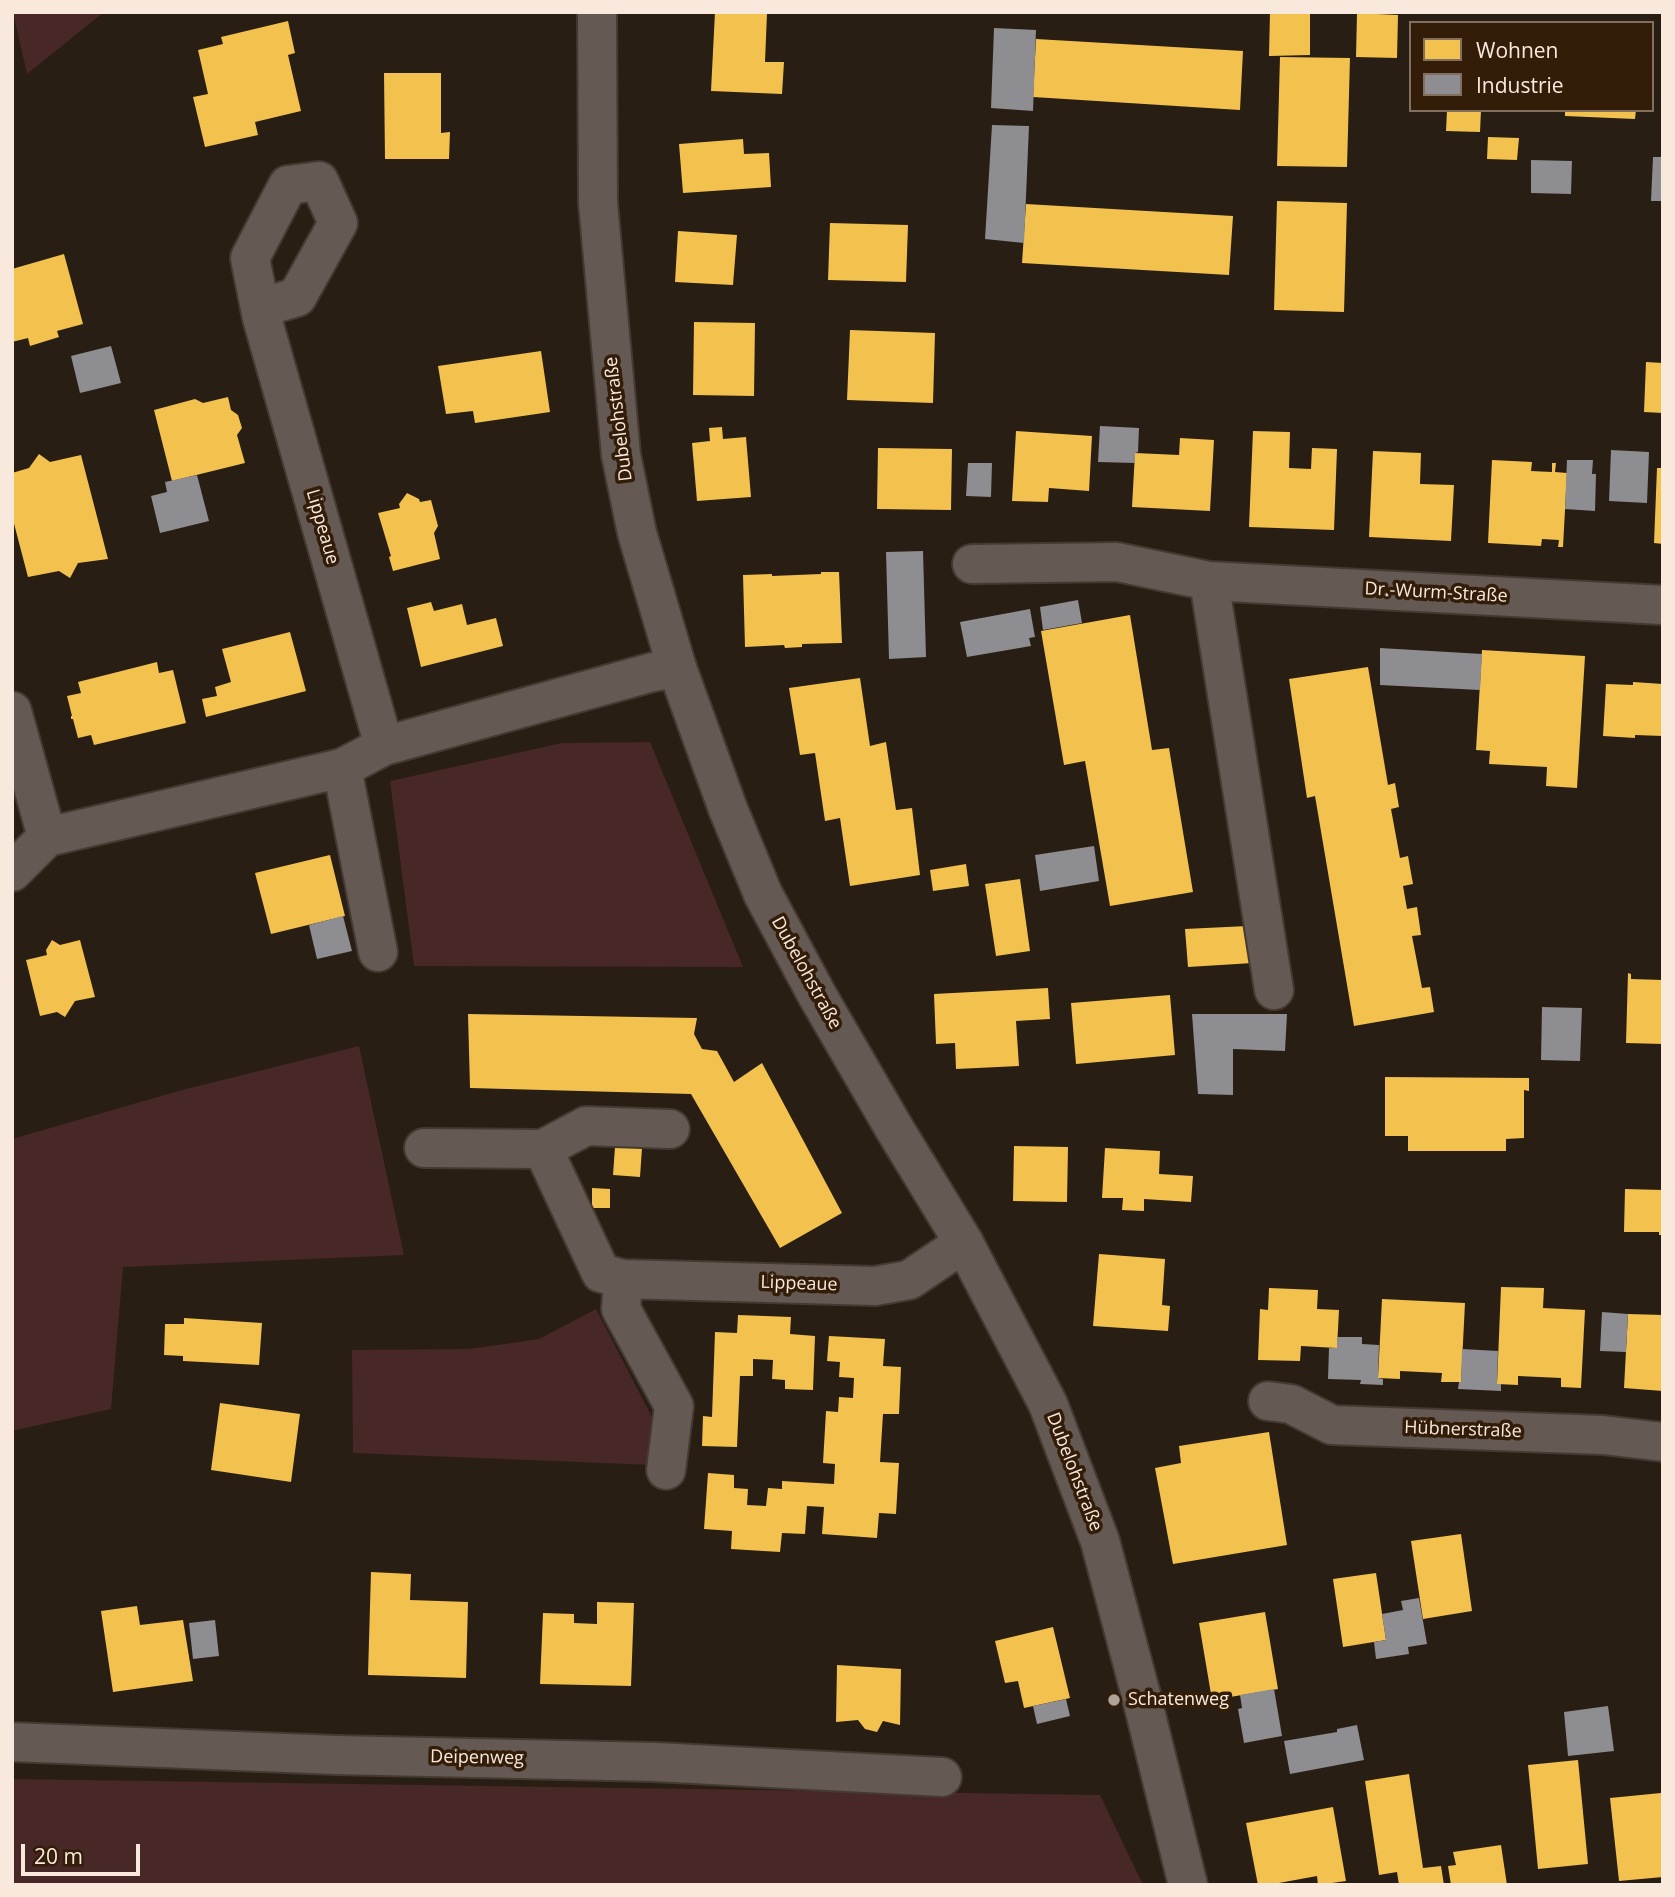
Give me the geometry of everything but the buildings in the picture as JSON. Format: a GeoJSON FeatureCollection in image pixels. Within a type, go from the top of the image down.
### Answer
{"type":"FeatureCollection","features":[{"type":"Feature","properties":{"kind":"street","name":"Dubelohstraße"},"geometry":{"type":"LineString","coordinates":[[597,12],[598,203],[621,455],[637,533],[677,668],[728,809],[763,894],[817,995],[964,1243],[1048,1404],[1100,1541],[1188,1885]]}},
{"type":"Feature","properties":{"kind":"street","name":"Lippeaue"},"geometry":{"type":"LineString","coordinates":[[260,308],[384,746]]}},
{"type":"Feature","properties":{"kind":"street","name":"Dr.-Wurm-Straße"},"geometry":{"type":"LineString","coordinates":[[972,564],[1117,562],[1209,581],[1663,605]]}},
{"type":"Feature","properties":{"kind":"street"},"geometry":{"type":"LineString","coordinates":[[1209,581],[1274,990]]}},
{"type":"Feature","properties":{"kind":"street"},"geometry":{"type":"LineString","coordinates":[[12,872],[47,837],[341,768],[384,746],[653,672],[677,668]]}},
{"type":"Feature","properties":{"kind":"street"},"geometry":{"type":"LineString","coordinates":[[12,712],[47,837]]}},
{"type":"Feature","properties":{"kind":"street"},"geometry":{"type":"LineString","coordinates":[[341,768],[379,953]]}},
{"type":"Feature","properties":{"kind":"street"},"geometry":{"type":"LineString","coordinates":[[424,1148],[543,1149],[586,1126],[670,1129]]}},
{"type":"Feature","properties":{"kind":"street"},"geometry":{"type":"LineString","coordinates":[[543,1149],[601,1273],[623,1279],[621,1309],[674,1406],[666,1470]]}},
{"type":"Feature","properties":{"kind":"street","name":"Lippeaue"},"geometry":{"type":"LineString","coordinates":[[623,1279],[875,1286],[909,1280],[964,1243]]}},
{"type":"Feature","properties":{"kind":"street","name":"Hübnerstraße"},"geometry":{"type":"LineString","coordinates":[[1268,1401],[1291,1404],[1332,1424],[1603,1435],[1663,1442]]}},
{"type":"Feature","properties":{"kind":"street","name":"Deipenweg"},"geometry":{"type":"LineString","coordinates":[[12,1742],[337,1755],[655,1762],[942,1777]]}},
{"type":"Feature","properties":{"kind":"shaded area"},"geometry":{"type":"Polygon","coordinates":[[[13,12],[104,12],[27,74],[13,12]]]}},
{"type":"Feature","properties":{"kind":"shaded area"},"geometry":{"type":"Polygon","coordinates":[[[650,742],[743,967],[414,966],[390,781],[562,743],[650,742]]]}},
{"type":"Feature","properties":{"kind":"shaded area"},"geometry":{"type":"Polygon","coordinates":[[[359,1046],[404,1255],[123,1267],[111,1409],[12,1431],[12,1139],[182,1090],[359,1046]]]}},
{"type":"Feature","properties":{"kind":"shaded area"},"geometry":{"type":"Polygon","coordinates":[[[596,1309],[655,1423],[653,1465],[353,1453],[352,1350],[470,1349],[539,1339],[596,1309]]]}},
{"type":"Feature","properties":{"kind":"shaded area"},"geometry":{"type":"Polygon","coordinates":[[[12,1779],[1100,1795],[1143,1885],[12,1885],[12,1779]]]}},
{"type":"Feature","properties":{"kind":"place","name":"Schatenweg"},"geometry":{"type":"Point","coordinates":[1114,1700]}}]}
